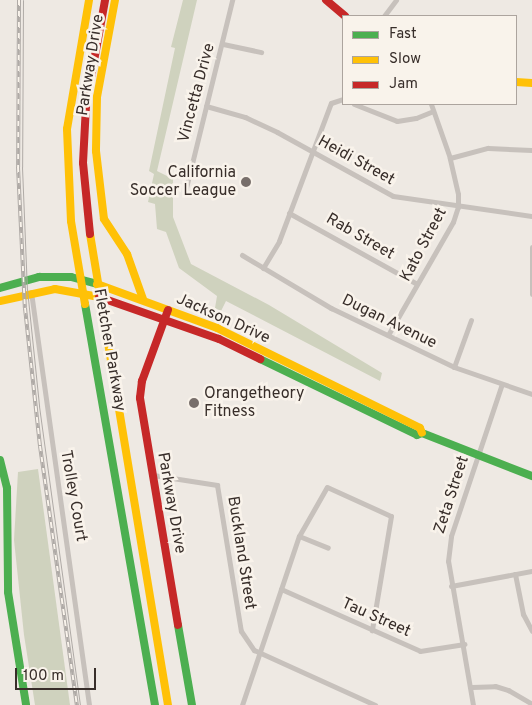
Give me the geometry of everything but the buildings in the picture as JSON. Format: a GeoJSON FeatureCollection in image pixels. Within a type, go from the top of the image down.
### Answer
{"type":"FeatureCollection","features":[{"type":"Feature","properties":{"kind":"main road","name":"Fletcher Parkway"},"geometry":{"type":"LineString","coordinates":[[89,0],[67,129],[71,221],[155,705]]}},
{"type":"Feature","properties":{"kind":"main road","name":"Fletcher Parkway"},"geometry":{"type":"LineString","coordinates":[[105,0],[86,106],[83,136],[85,196],[99,297],[168,705]]}},
{"type":"Feature","properties":{"kind":"main road","name":"Parkway Drive"},"geometry":{"type":"LineString","coordinates":[[115,0],[97,97],[96,151],[104,219],[127,254],[132,276],[143,299]]}},
{"type":"Feature","properties":{"kind":"main road"},"geometry":{"type":"LineString","coordinates":[[326,0],[344,15]]}},
{"type":"Feature","properties":{"kind":"main road"},"geometry":{"type":"LineString","coordinates":[[517,82],[532,83]]}},
{"type":"Feature","properties":{"kind":"main road"},"geometry":{"type":"LineString","coordinates":[[121,290],[132,276]]}},
{"type":"Feature","properties":{"kind":"main road","name":"Jackson Drive"},"geometry":{"type":"LineString","coordinates":[[0,288],[39,277],[82,280],[121,290],[217,328],[420,428],[422,433]]}},
{"type":"Feature","properties":{"kind":"main road","name":"Jackson Drive"},"geometry":{"type":"LineString","coordinates":[[0,301],[31,292],[55,289],[99,297],[220,339],[417,435],[422,433],[478,457],[532,476]]}},
{"type":"Feature","properties":{"kind":"main road","name":"Parkway Drive"},"geometry":{"type":"LineString","coordinates":[[168,310],[140,391],[192,705]]}},
{"type":"Feature","properties":{"kind":"main road"},"geometry":{"type":"LineString","coordinates":[[0,460],[7,488],[8,592],[26,705]]}},
{"type":"Feature","properties":{"kind":"street","name":"Vincetta Drive"},"geometry":{"type":"LineString","coordinates":[[185,192],[223,44],[232,0]]}},
{"type":"Feature","properties":{"kind":"street"},"geometry":{"type":"LineString","coordinates":[[385,15],[396,0]]}},
{"type":"Feature","properties":{"kind":"street"},"geometry":{"type":"LineString","coordinates":[[223,44],[261,52]]}},
{"type":"Feature","properties":{"kind":"street"},"geometry":{"type":"LineString","coordinates":[[263,268],[279,241],[331,103],[335,100],[342,99]]}},
{"type":"Feature","properties":{"kind":"street"},"geometry":{"type":"LineString","coordinates":[[357,105],[397,121],[416,118],[433,111]]}},
{"type":"Feature","properties":{"kind":"street","name":"Kato Street"},"geometry":{"type":"LineString","coordinates":[[388,335],[453,222],[458,207],[450,158],[431,105]]}},
{"type":"Feature","properties":{"kind":"street","name":"Heidi Street"},"geometry":{"type":"LineString","coordinates":[[206,106],[244,117],[313,151],[394,196],[458,207],[532,216]]}},
{"type":"Feature","properties":{"kind":"street"},"geometry":{"type":"LineString","coordinates":[[450,158],[488,148],[532,150]]}},
{"type":"Feature","properties":{"kind":"street","name":"Rab Street"},"geometry":{"type":"LineString","coordinates":[[289,213],[417,284]]}},
{"type":"Feature","properties":{"kind":"street"},"geometry":{"type":"LineString","coordinates":[[532,247],[532,294]]}},
{"type":"Feature","properties":{"kind":"street","name":"Dugan Avenue"},"geometry":{"type":"LineString","coordinates":[[242,255],[331,308],[454,367],[532,394]]}},
{"type":"Feature","properties":{"kind":"street","name":"Trolley Court"},"geometry":{"type":"LineString","coordinates":[[31,292],[90,705]]}},
{"type":"Feature","properties":{"kind":"street"},"geometry":{"type":"LineString","coordinates":[[454,367],[471,320]]}},
{"type":"Feature","properties":{"kind":"street","name":"Zeta Street"},"geometry":{"type":"LineString","coordinates":[[473,705],[472,687],[451,586],[448,561],[451,536],[502,384]]}},
{"type":"Feature","properties":{"kind":"street","name":"Buckland Street"},"geometry":{"type":"LineString","coordinates":[[153,475],[218,486],[241,631],[244,639],[260,653]]}},
{"type":"Feature","properties":{"kind":"street"},"geometry":{"type":"LineString","coordinates":[[242,705],[299,536],[327,487],[391,516],[372,630]]}},
{"type":"Feature","properties":{"kind":"street"},"geometry":{"type":"LineString","coordinates":[[299,536],[328,548]]}},
{"type":"Feature","properties":{"kind":"street"},"geometry":{"type":"LineString","coordinates":[[451,586],[532,571]]}},
{"type":"Feature","properties":{"kind":"street"},"geometry":{"type":"LineString","coordinates":[[515,574],[523,614],[532,631]]}},
{"type":"Feature","properties":{"kind":"street","name":"Tau Street"},"geometry":{"type":"LineString","coordinates":[[281,589],[420,651],[464,644]]}},
{"type":"Feature","properties":{"kind":"street"},"geometry":{"type":"LineString","coordinates":[[260,653],[375,705]]}},
{"type":"Feature","properties":{"kind":"street"},"geometry":{"type":"LineString","coordinates":[[472,687],[495,686],[508,690],[532,704]]}},
{"type":"Feature","properties":{"kind":"green space"},"geometry":{"type":"Polygon","coordinates":[[[183,0],[197,0],[157,171],[173,179],[173,217],[191,264],[269,305],[382,373],[380,381],[226,301],[221,311],[215,308],[217,296],[179,268],[166,232],[157,229],[155,204],[148,202],[154,174],[149,171],[175,48],[171,47],[183,0]]]}},
{"type":"Feature","properties":{"kind":"green space"},"geometry":{"type":"Polygon","coordinates":[[[38,469],[70,705],[35,705],[24,635],[14,540],[18,472],[38,469]]]}},
{"type":"Feature","properties":{"kind":"tram line"},"geometry":{"type":"LineString","coordinates":[[23,0],[22,167],[27,289],[39,406],[80,705]]}},
{"type":"Feature","properties":{"kind":"railway"},"geometry":{"type":"LineString","coordinates":[[19,0],[18,167],[25,308],[40,446],[77,705]]}},
{"type":"Feature","properties":{"kind":"traffic: fast"},"geometry":{"type":"LineString","coordinates":[[0,288],[39,277],[71,277],[97,284]]}},
{"type":"Feature","properties":{"kind":"traffic: fast"},"geometry":{"type":"LineString","coordinates":[[85,304],[155,705]]}},
{"type":"Feature","properties":{"kind":"traffic: fast"},"geometry":{"type":"LineString","coordinates":[[260,359],[417,435],[422,433],[532,476]]}},
{"type":"Feature","properties":{"kind":"traffic: fast"},"geometry":{"type":"LineString","coordinates":[[0,460],[7,488],[8,592],[26,705]]}},
{"type":"Feature","properties":{"kind":"traffic: fast"},"geometry":{"type":"LineString","coordinates":[[178,625],[192,705]]}},
{"type":"Feature","properties":{"kind":"traffic: slow"},"geometry":{"type":"LineString","coordinates":[[85,304],[71,221],[67,129],[89,0]]}},
{"type":"Feature","properties":{"kind":"traffic: slow"},"geometry":{"type":"LineString","coordinates":[[115,0],[97,97],[96,151],[104,219],[127,254],[143,299]]}},
{"type":"Feature","properties":{"kind":"traffic: slow"},"geometry":{"type":"LineString","coordinates":[[517,82],[532,83]]}},
{"type":"Feature","properties":{"kind":"traffic: slow"},"geometry":{"type":"LineString","coordinates":[[90,234],[168,705]]}},
{"type":"Feature","properties":{"kind":"traffic: slow"},"geometry":{"type":"LineString","coordinates":[[97,284],[217,328],[420,428],[422,433]]}},
{"type":"Feature","properties":{"kind":"traffic: slow"},"geometry":{"type":"LineString","coordinates":[[0,301],[55,289],[99,297]]}},
{"type":"Feature","properties":{"kind":"traffic: jam"},"geometry":{"type":"LineString","coordinates":[[90,234],[83,163],[86,105],[105,0]]}},
{"type":"Feature","properties":{"kind":"traffic: jam"},"geometry":{"type":"LineString","coordinates":[[326,0],[344,15]]}},
{"type":"Feature","properties":{"kind":"traffic: jam"},"geometry":{"type":"LineString","coordinates":[[99,297],[219,339],[260,359]]}},
{"type":"Feature","properties":{"kind":"traffic: jam"},"geometry":{"type":"LineString","coordinates":[[168,310],[142,381],[140,398],[178,625]]}},
{"type":"Feature","properties":{"kind":"place","name":"California Soccer League"},"geometry":{"type":"Point","coordinates":[246,182]}},
{"type":"Feature","properties":{"kind":"place","name":"Orangetheory Fitness"},"geometry":{"type":"Point","coordinates":[194,403]}}]}
